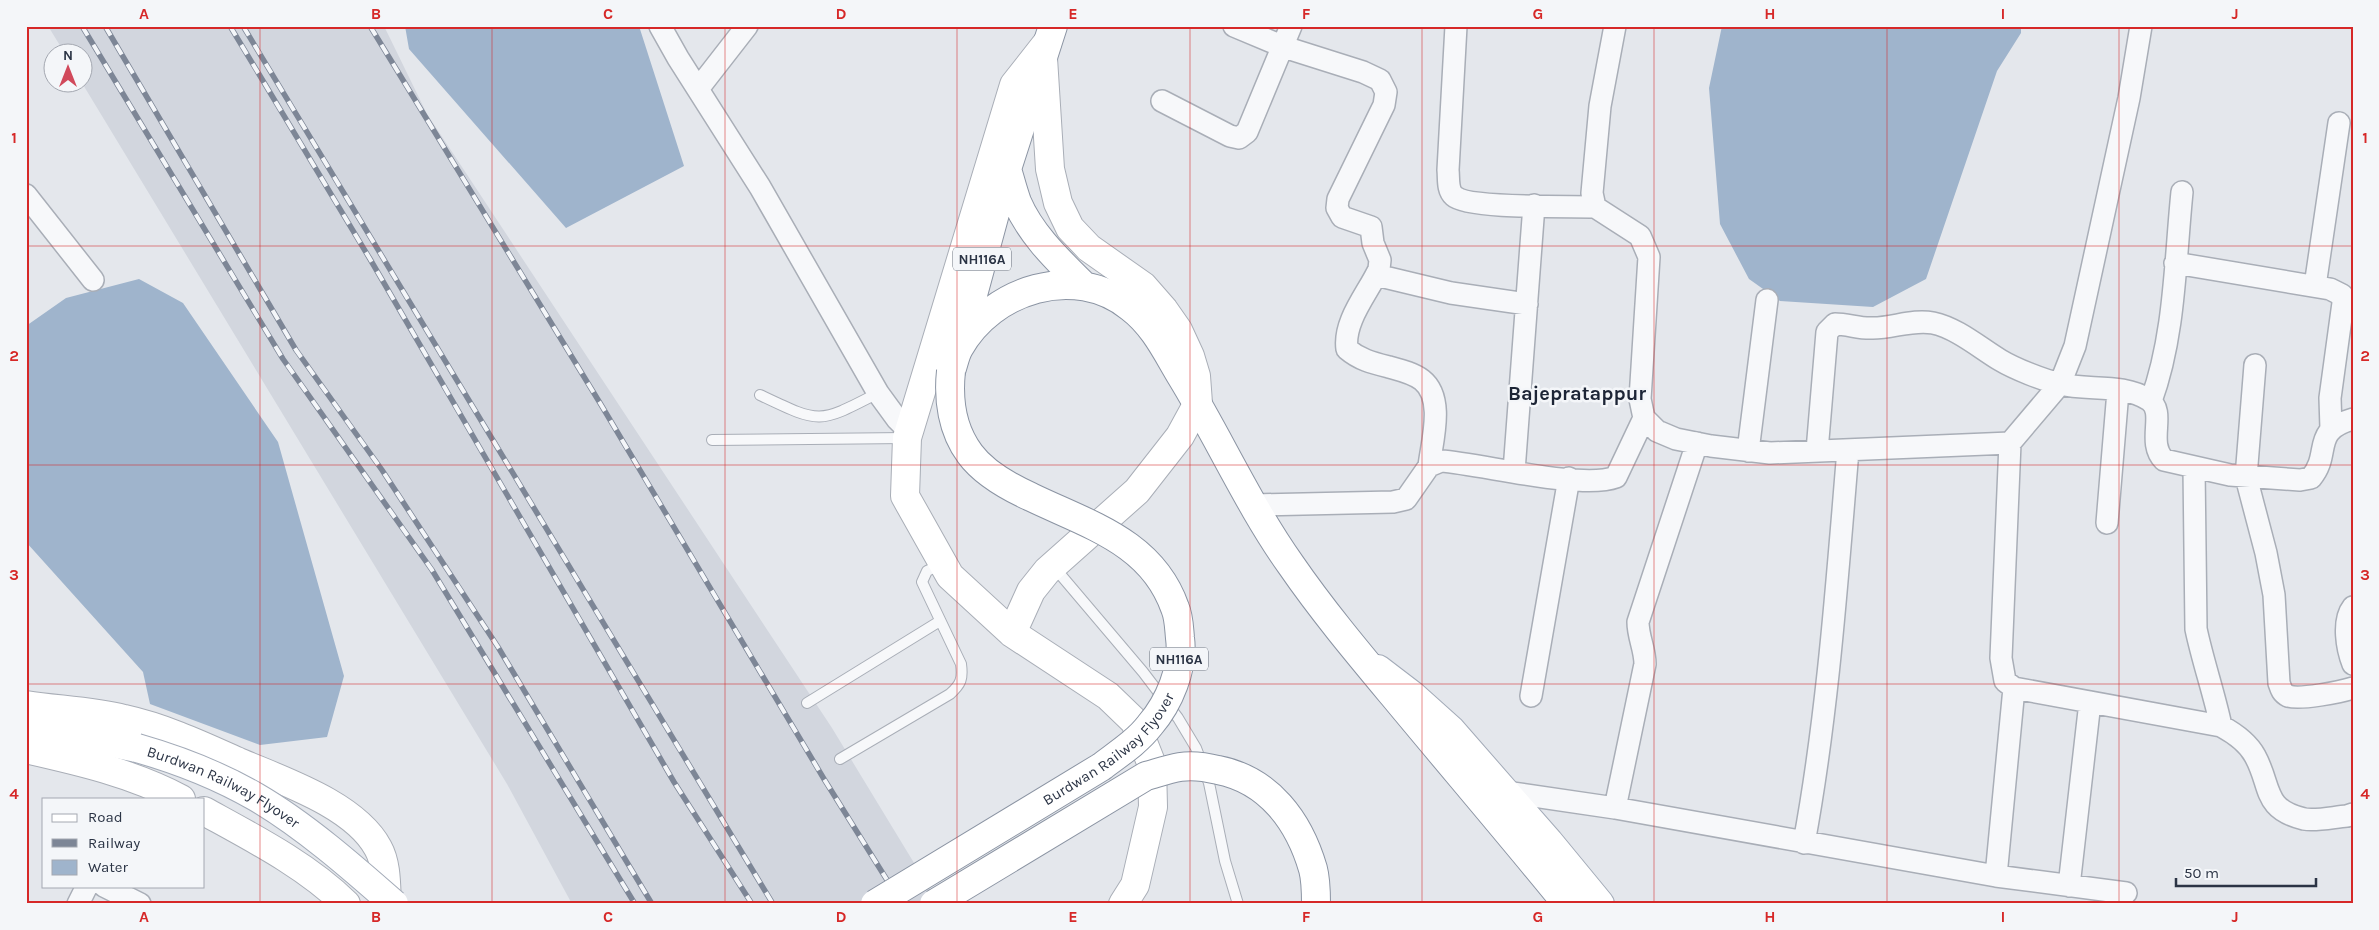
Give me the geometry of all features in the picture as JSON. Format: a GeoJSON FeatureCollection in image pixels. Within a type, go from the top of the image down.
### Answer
{"type":"FeatureCollection","features":[{"type":"Feature","properties":{"kind":"main road","name":"NH116A"},"geometry":{"type":"LineString","coordinates":[[955,360],[1007,168],[1048,42]]}},
{"type":"Feature","properties":{"kind":"main road"},"geometry":{"type":"LineString","coordinates":[[1012,633],[1031,591],[1053,566],[1137,492],[1180,436],[1198,403],[1196,376],[1190,356],[1178,330],[1164,310],[1143,286],[1089,248],[1070,228],[1058,203],[1050,170],[1048,42]]}},
{"type":"Feature","properties":{"kind":"main road"},"geometry":{"type":"LineString","coordinates":[[1048,42],[1014,85],[908,435],[905,496],[950,576],[1012,633],[1108,696],[1135,722],[1152,765],[1153,807],[1135,884],[1123,904]]}},
{"type":"Feature","properties":{"kind":"main road"},"geometry":{"type":"LineString","coordinates":[[1007,168],[1018,203],[1029,223],[1046,248],[1084,286]]}},
{"type":"Feature","properties":{"kind":"main road"},"geometry":{"type":"LineString","coordinates":[[955,360],[980,321],[995,308],[1016,296],[1055,285],[1084,286],[1117,298],[1151,326],[1198,403],[1254,505],[1290,564],[1361,656],[1567,904]]}},
{"type":"Feature","properties":{"kind":"main road","name":"Burdwan Railway Flyover"},"geometry":{"type":"LineString","coordinates":[[875,904],[1101,767],[1128,747],[1150,726],[1168,699],[1178,671],[1181,644],[1176,610],[1156,569],[1136,551],[1106,533],[1014,490],[988,472],[970,454],[958,433],[951,409],[949,388],[955,360]]}},
{"type":"Feature","properties":{"kind":"main road"},"geometry":{"type":"LineString","coordinates":[[1361,656],[1429,709],[1506,792],[1600,904]]}},
{"type":"Feature","properties":{"kind":"main road"},"geometry":{"type":"LineString","coordinates":[[26,705],[122,718],[165,730],[318,798],[344,814],[363,829],[378,848],[384,869],[387,904]]}},
{"type":"Feature","properties":{"kind":"main road","name":"Burdwan Railway Flyover"},"geometry":{"type":"LineString","coordinates":[[26,724],[137,748],[179,760],[219,778],[257,798],[306,832],[394,904]]}},
{"type":"Feature","properties":{"kind":"main road"},"geometry":{"type":"LineString","coordinates":[[26,749],[97,765],[164,790],[179,798]]}},
{"type":"Feature","properties":{"kind":"main road"},"geometry":{"type":"LineString","coordinates":[[934,904],[1146,776],[1181,767],[1206,767],[1233,773],[1260,786],[1281,805],[1302,836],[1314,872],[1316,904]]}},
{"type":"Feature","properties":{"kind":"main road"},"geometry":{"type":"LineString","coordinates":[[205,812],[285,858],[334,893],[346,904]]}},
{"type":"Feature","properties":{"kind":"street"},"geometry":{"type":"LineString","coordinates":[[660,26],[760,187],[878,393],[908,435]]}},
{"type":"Feature","properties":{"kind":"street"},"geometry":{"type":"LineString","coordinates":[[698,89],[747,26]]}},
{"type":"Feature","properties":{"kind":"street"},"geometry":{"type":"LineString","coordinates":[[1234,26],[1284,47],[1363,72],[1380,80],[1386,92],[1384,105],[1338,199],[1336,208],[1342,217],[1372,227],[1373,243],[1380,260],[1376,276],[1349,325],[1345,338],[1347,349],[1358,358],[1407,372],[1422,380],[1433,396],[1435,414],[1429,466],[1406,499],[1393,502],[1254,505]]}},
{"type":"Feature","properties":{"kind":"street"},"geometry":{"type":"LineString","coordinates":[[1162,101],[1230,136],[1240,138],[1247,132],[1284,47],[1291,26]]}},
{"type":"Feature","properties":{"kind":"street"},"geometry":{"type":"LineString","coordinates":[[1456,26],[1448,170],[1449,186],[1453,196],[1463,201],[1595,207],[1640,236],[1649,257],[1640,399],[1644,418],[1657,431],[1697,443],[1770,453],[2010,443]]}},
{"type":"Feature","properties":{"kind":"street"},"geometry":{"type":"LineString","coordinates":[[1595,207],[1592,193],[1600,106],[1615,26]]}},
{"type":"Feature","properties":{"kind":"street"},"geometry":{"type":"LineString","coordinates":[[2141,26],[2129,98],[2075,346],[2060,384],[2010,443],[2001,658],[2005,681],[2014,688],[2221,726],[2236,733],[2255,756],[2273,803],[2284,811],[2306,819],[2351,819]]}},
{"type":"Feature","properties":{"kind":"street"},"geometry":{"type":"LineString","coordinates":[[2315,286],[2339,123]]}},
{"type":"Feature","properties":{"kind":"street"},"geometry":{"type":"LineString","coordinates":[[2182,192],[2163,358],[2151,401],[2156,414],[2155,442],[2157,453],[2164,460],[2194,468],[2246,477],[2300,480],[2311,478],[2319,469],[2325,438],[2331,429],[2340,423],[2353,419]]}},
{"type":"Feature","properties":{"kind":"street"},"geometry":{"type":"LineString","coordinates":[[26,195],[93,280]]}},
{"type":"Feature","properties":{"kind":"street"},"geometry":{"type":"LineString","coordinates":[[1514,471],[1534,205]]}},
{"type":"Feature","properties":{"kind":"street"},"geometry":{"type":"LineString","coordinates":[[2175,263],[2315,286],[2338,292],[2342,295],[2343,303],[2330,398],[2331,429]]}},
{"type":"Feature","properties":{"kind":"street"},"geometry":{"type":"LineString","coordinates":[[1376,276],[1451,293],[1527,304]]}},
{"type":"Feature","properties":{"kind":"street"},"geometry":{"type":"LineString","coordinates":[[1748,451],[1767,300]]}},
{"type":"Feature","properties":{"kind":"street"},"geometry":{"type":"LineString","coordinates":[[1817,451],[1827,332],[1835,324],[1873,328],[1919,322],[1934,323],[1955,332],[2003,361],[2060,384],[2118,391],[2134,394],[2151,401]]}},
{"type":"Feature","properties":{"kind":"street"},"geometry":{"type":"LineString","coordinates":[[2255,365],[2246,477],[2266,554],[2274,595],[2281,691],[2296,697],[2353,688]]}},
{"type":"Feature","properties":{"kind":"street"},"geometry":{"type":"LineString","coordinates":[[2107,523],[2118,391]]}},
{"type":"Feature","properties":{"kind":"street"},"geometry":{"type":"LineString","coordinates":[[1429,466],[1441,461],[1605,481],[1616,477],[1644,418]]}},
{"type":"Feature","properties":{"kind":"street"},"geometry":{"type":"LineString","coordinates":[[1615,808],[1645,664],[1645,651],[1638,634],[1638,622],[1697,443]]}},
{"type":"Feature","properties":{"kind":"street"},"geometry":{"type":"LineString","coordinates":[[1804,843],[1818,768],[1829,678],[1848,450]]}},
{"type":"Feature","properties":{"kind":"street"},"geometry":{"type":"LineString","coordinates":[[2194,468],[2196,629],[2201,652],[2214,690],[2221,726]]}},
{"type":"Feature","properties":{"kind":"street"},"geometry":{"type":"LineString","coordinates":[[1531,696],[1569,478]]}},
{"type":"Feature","properties":{"kind":"street"},"geometry":{"type":"LineString","coordinates":[[2353,607],[2347,618],[2348,645],[2353,664]]}},
{"type":"Feature","properties":{"kind":"street"},"geometry":{"type":"LineString","coordinates":[[1996,876],[2014,688]]}},
{"type":"Feature","properties":{"kind":"street"},"geometry":{"type":"LineString","coordinates":[[2068,886],[2090,702]]}},
{"type":"Feature","properties":{"kind":"street"},"geometry":{"type":"LineString","coordinates":[[1506,792],[1615,808],[1996,876],[2126,893]]}},
{"type":"Feature","properties":{"kind":"street"},"geometry":{"type":"LineString","coordinates":[[78,904],[86,888]]}},
{"type":"Feature","properties":{"kind":"street"},"geometry":{"type":"LineString","coordinates":[[108,888],[140,904]]}},
{"type":"Feature","properties":{"kind":"lane"},"geometry":{"type":"LineString","coordinates":[[760,395],[804,416],[820,418],[836,414],[878,393]]}},
{"type":"Feature","properties":{"kind":"lane"},"geometry":{"type":"LineString","coordinates":[[712,440],[908,435]]}},
{"type":"Feature","properties":{"kind":"lane"},"geometry":{"type":"LineString","coordinates":[[840,759],[950,694],[959,686],[963,677],[961,664],[922,582],[927,570],[943,563]]}},
{"type":"Feature","properties":{"kind":"lane"},"geometry":{"type":"LineString","coordinates":[[1053,566],[1143,672],[1178,718],[1196,748],[1209,783],[1225,861],[1238,904]]}},
{"type":"Feature","properties":{"kind":"lane"},"geometry":{"type":"LineString","coordinates":[[807,703],[940,621]]}},
{"type":"Feature","properties":{"kind":"shaded area"},"geometry":{"type":"Polygon","coordinates":[[[48,26],[384,26],[427,114],[832,728],[939,904],[572,904],[507,784],[87,92],[92,92],[92,42],[58,42],[48,26]]]}},
{"type":"Feature","properties":{"kind":"water"},"geometry":{"type":"Polygon","coordinates":[[[405,26],[639,26],[684,166],[566,228],[409,49],[405,26]]]}},
{"type":"Feature","properties":{"kind":"water"},"geometry":{"type":"Polygon","coordinates":[[[1722,26],[2021,26],[2021,33],[1997,71],[1926,279],[1873,307],[1780,301],[1749,279],[1720,224],[1709,88],[1722,26]]]}},
{"type":"Feature","properties":{"kind":"water"},"geometry":{"type":"Polygon","coordinates":[[[139,279],[183,303],[278,442],[344,676],[327,737],[260,745],[150,704],[143,672],[26,542],[26,326],[66,298],[139,279]]]}},
{"type":"Feature","properties":{"kind":"railway"},"geometry":{"type":"LineString","coordinates":[[82,26],[283,359],[432,570],[635,904]]}},
{"type":"Feature","properties":{"kind":"railway"},"geometry":{"type":"LineString","coordinates":[[105,26],[296,350],[382,470],[498,647],[652,904]]}},
{"type":"Feature","properties":{"kind":"railway"},"geometry":{"type":"LineString","coordinates":[[230,26],[370,259],[674,782],[752,904]]}},
{"type":"Feature","properties":{"kind":"railway"},"geometry":{"type":"LineString","coordinates":[[243,26],[773,904]]}},
{"type":"Feature","properties":{"kind":"railway"},"geometry":{"type":"LineString","coordinates":[[370,26],[600,403],[824,779],[902,904]]}},
{"type":"Feature","properties":{"kind":"district","name":"Bajepratappur"},"geometry":{"type":"Point","coordinates":[1577,393]}}]}
